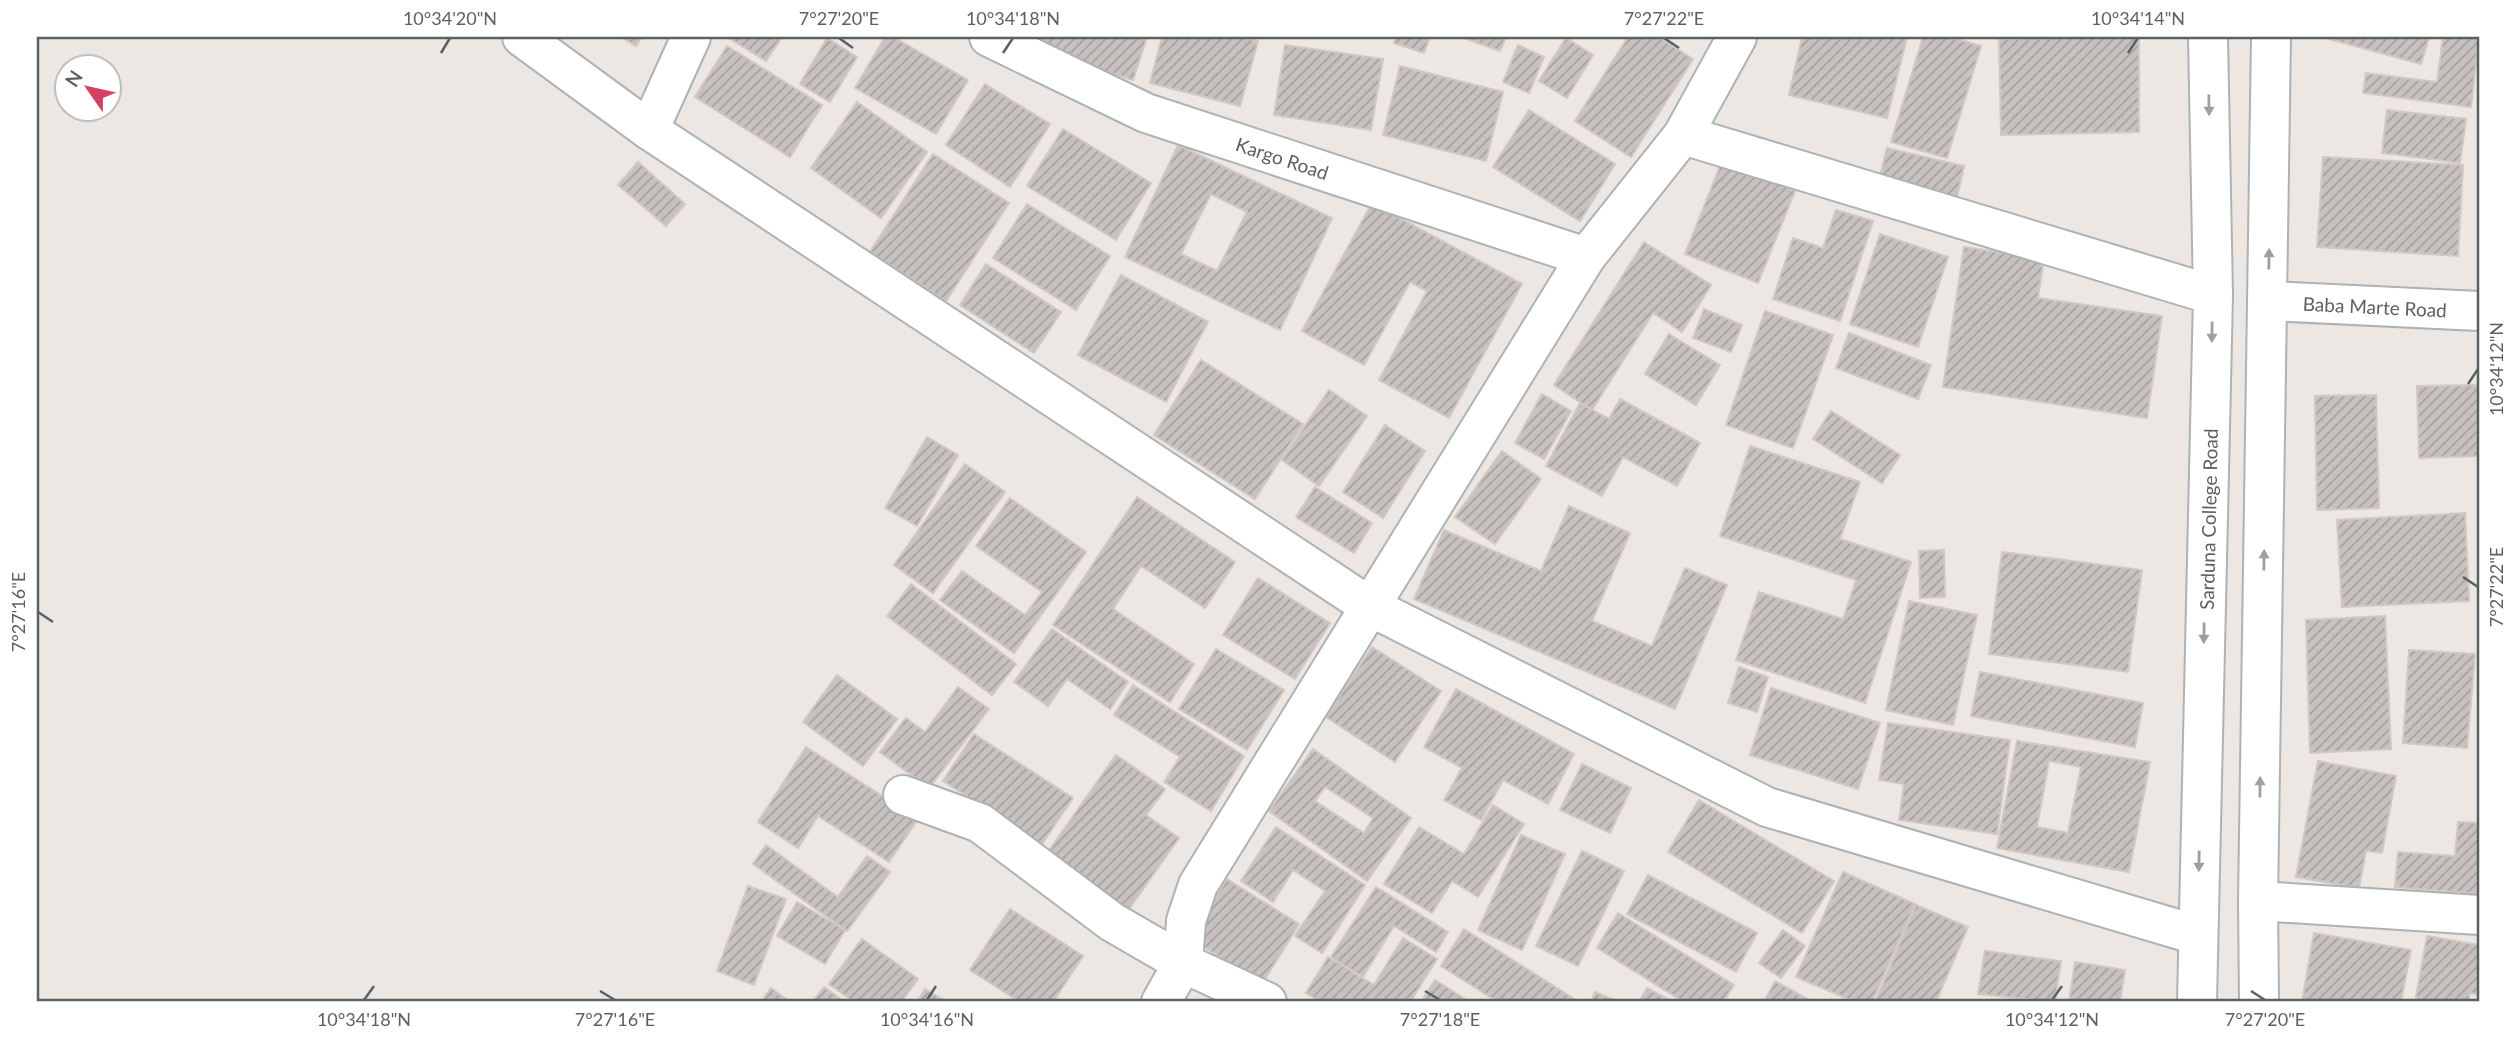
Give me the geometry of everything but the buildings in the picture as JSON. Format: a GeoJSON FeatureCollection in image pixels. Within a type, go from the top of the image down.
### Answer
{"type":"FeatureCollection","features":[{"type":"Feature","properties":{"kind":"street"},"geometry":{"type":"LineString","coordinates":[[522,37],[649,130],[1369,606],[1767,807],[2197,935]]}},
{"type":"Feature","properties":{"kind":"street"},"geometry":{"type":"LineString","coordinates":[[649,130],[691,37]]}},
{"type":"Feature","properties":{"kind":"street","name":"Kargo Road"},"geometry":{"type":"LineString","coordinates":[[989,37],[1146,113],[1586,257]]}},
{"type":"Feature","properties":{"kind":"street"},"geometry":{"type":"LineString","coordinates":[[1161,1002],[1183,963],[1186,920],[1198,885],[1586,257],[1683,135],[1737,37]]}},
{"type":"Feature","properties":{"kind":"street","name":"Sarduna College Road"},"geometry":{"type":"LineString","coordinates":[[2197,1002],[2213,295],[2208,37]]}},
{"type":"Feature","properties":{"kind":"street"},"geometry":{"type":"LineString","coordinates":[[2259,1002],[2258,901],[2272,37]]}},
{"type":"Feature","properties":{"kind":"street"},"geometry":{"type":"LineString","coordinates":[[1683,135],[2213,295]]}},
{"type":"Feature","properties":{"kind":"street","name":"Baba Marte Road"},"geometry":{"type":"LineString","coordinates":[[2268,301],[2479,311]]}},
{"type":"Feature","properties":{"kind":"street"},"geometry":{"type":"LineString","coordinates":[[903,795],[979,823],[1112,922],[1183,963],[1267,1002]]}},
{"type":"Feature","properties":{"kind":"street"},"geometry":{"type":"LineString","coordinates":[[2258,901],[2479,915]]}}]}
